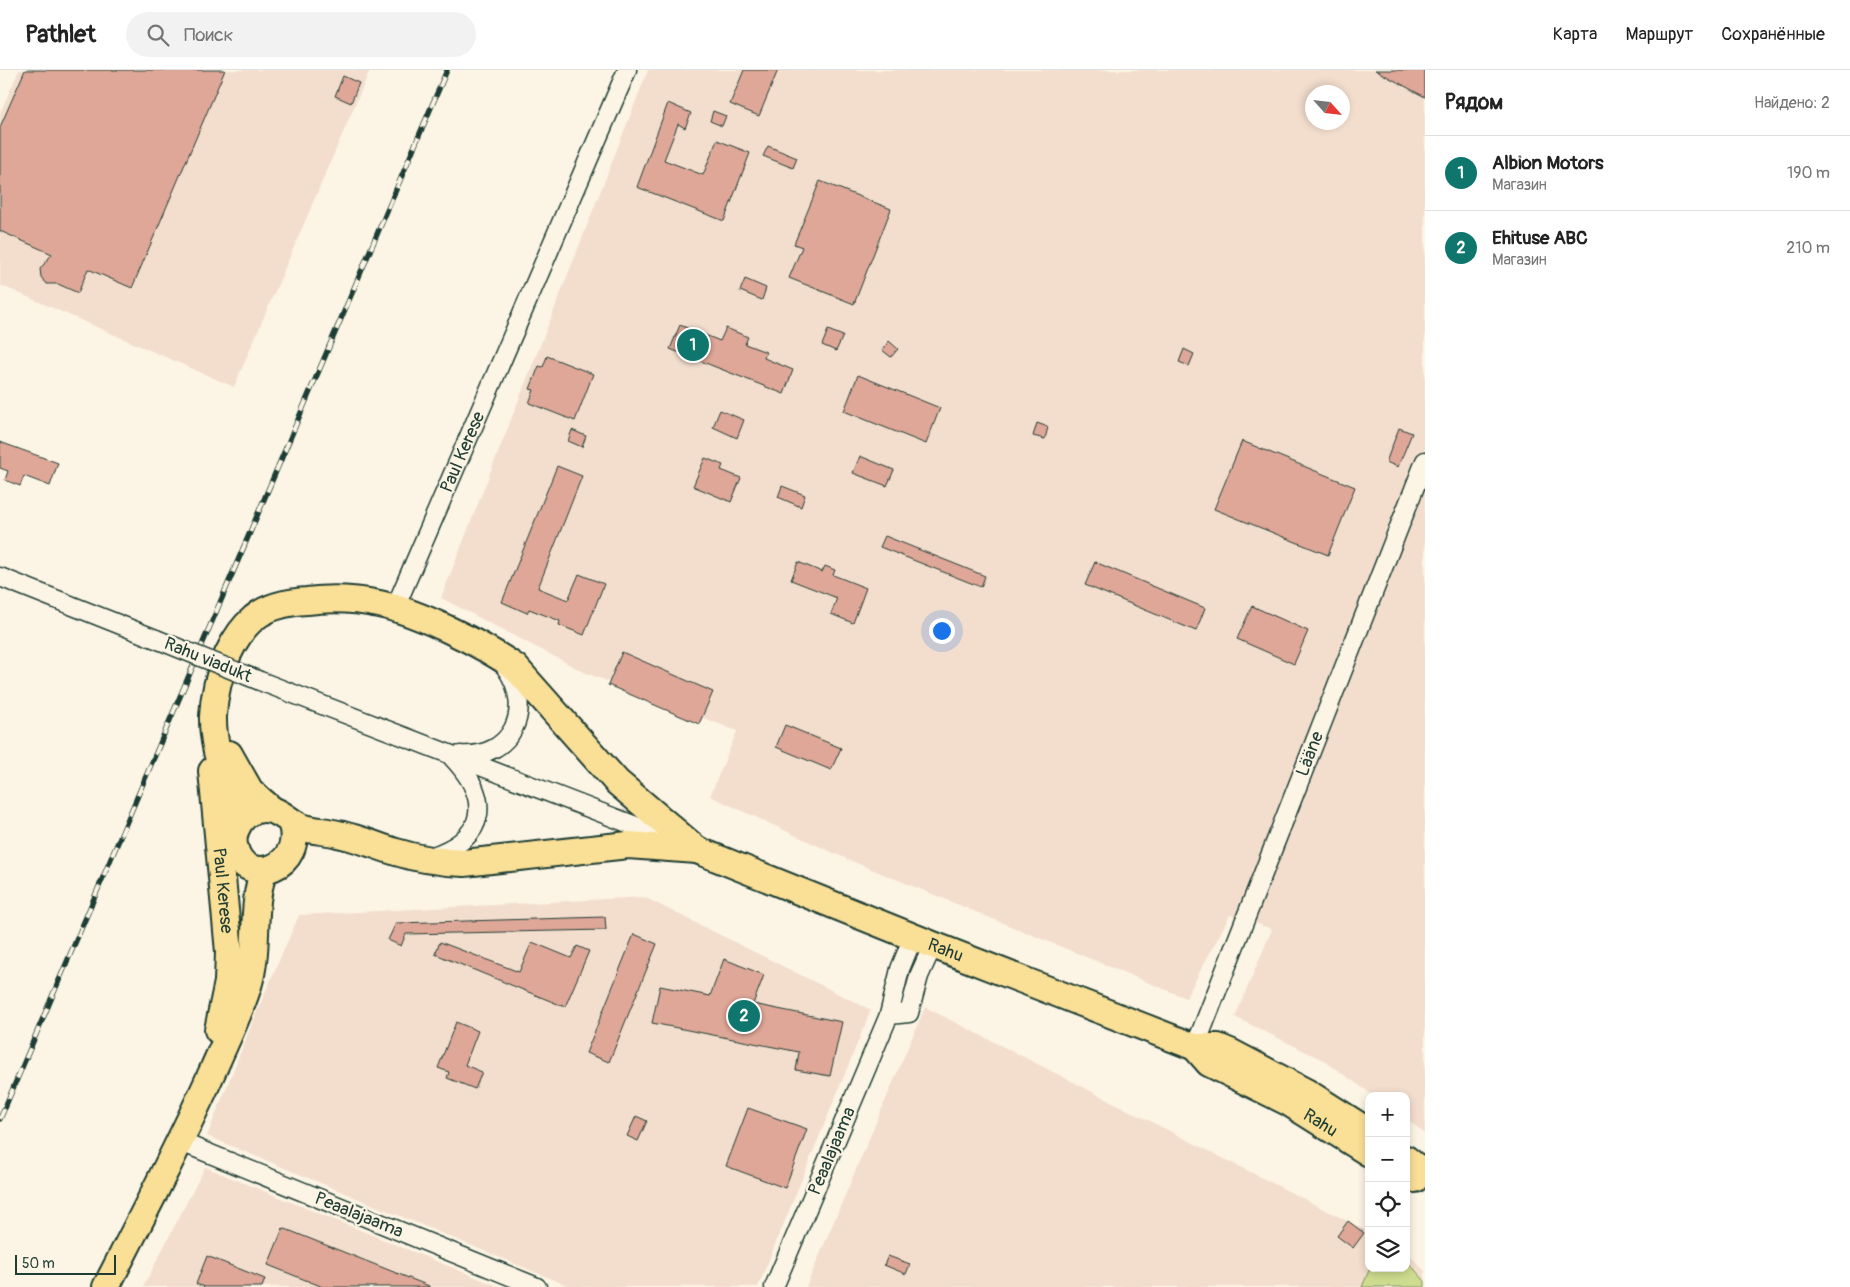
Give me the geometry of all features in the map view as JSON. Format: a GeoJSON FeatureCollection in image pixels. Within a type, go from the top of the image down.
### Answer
{"type":"FeatureCollection","features":[{"type":"Feature","properties":{"kind":"highway","name":"Paul Kerese"},"geometry":{"type":"LineString","coordinates":[[216,1062],[217,1036],[228,982],[230,952],[213,794],[209,735],[222,667],[240,633],[255,617],[280,605],[324,599],[350,599],[394,608]]}},
{"type":"Feature","properties":{"kind":"highway"},"geometry":{"type":"LineString","coordinates":[[394,608],[495,653],[515,667],[617,782],[697,850]]}},
{"type":"Feature","properties":{"kind":"highway","name":"Paul Kerese"},"geometry":{"type":"LineString","coordinates":[[213,713],[235,768],[250,791],[281,816]]}},
{"type":"Feature","properties":{"kind":"highway","name":"Paul Kerese"},"geometry":{"type":"LineString","coordinates":[[213,713],[220,766],[233,806],[239,902],[238,989],[229,1036]]}},
{"type":"Feature","properties":{"kind":"highway"},"geometry":{"type":"LineString","coordinates":[[388,849],[379,850],[336,844],[320,845],[275,865],[245,864],[235,838],[241,820],[253,810],[281,816],[388,849],[427,858],[464,862],[628,845],[697,850]]}},
{"type":"Feature","properties":{"kind":"highway"},"geometry":{"type":"LineString","coordinates":[[275,865],[295,840],[281,816]]}},
{"type":"Feature","properties":{"kind":"highway","name":"Rahu"},"geometry":{"type":"LineString","coordinates":[[697,850],[1195,1047],[1218,1047],[1260,1066],[1365,1130]]}},
{"type":"Feature","properties":{"kind":"highway","name":"Paul Kerese"},"geometry":{"type":"LineString","coordinates":[[106,1287],[181,1142],[229,1036],[252,972],[255,955],[256,900],[275,865]]}},
{"type":"Feature","properties":{"kind":"highway","name":"Rahu"},"geometry":{"type":"LineString","coordinates":[[1195,1047],[1209,1064],[1288,1102],[1365,1150]]}},
{"type":"Feature","properties":{"kind":"street","name":"Paul Kerese"},"geometry":{"type":"LineString","coordinates":[[394,608],[627,70]]}},
{"type":"Feature","properties":{"kind":"street","name":"Lääne"},"geometry":{"type":"LineString","coordinates":[[1195,1047],[1425,461]]}},
{"type":"Feature","properties":{"kind":"street","name":"Rahu viadukt"},"geometry":{"type":"LineString","coordinates":[[0,577],[260,681],[697,850]]}},
{"type":"Feature","properties":{"kind":"street"},"geometry":{"type":"LineString","coordinates":[[450,754],[482,754],[496,749],[507,738],[516,722],[518,693],[512,677],[495,653]]}},
{"type":"Feature","properties":{"kind":"street"},"geometry":{"type":"LineString","coordinates":[[427,858],[451,850],[463,841],[477,817],[476,791],[470,778],[450,754]]}},
{"type":"Feature","properties":{"kind":"street","name":"Peaalajaama"},"geometry":{"type":"LineString","coordinates":[[774,1287],[889,1015],[900,969],[923,941]]}},
{"type":"Feature","properties":{"kind":"street","name":"Peaalajaama"},"geometry":{"type":"LineString","coordinates":[[181,1142],[537,1287]]}},
{"type":"Feature","properties":{"kind":"shaded area"},"geometry":{"type":"Polygon","coordinates":[[[19,70],[370,70],[234,387],[0,285],[0,113],[19,70]]]}},
{"type":"Feature","properties":{"kind":"shaded area"},"geometry":{"type":"Polygon","coordinates":[[[648,70],[1425,70],[1425,1134],[1410,1121],[1410,1092],[1368,1092],[1323,1060],[1235,1017],[1272,929],[1230,915],[1186,998],[849,860],[710,796],[737,731],[586,673],[441,598],[648,70]]]}},
{"type":"Feature","properties":{"kind":"shaded area"},"geometry":{"type":"Polygon","coordinates":[[[644,897],[871,1010],[758,1287],[571,1287],[207,1136],[257,1011],[299,915],[644,897]]]}},
{"type":"Feature","properties":{"kind":"shaded area"},"geometry":{"type":"Polygon","coordinates":[[[925,1007],[1365,1230],[1365,1272],[1410,1272],[1410,1256],[1425,1271],[1425,1287],[806,1287],[925,1007]]]}},
{"type":"Feature","properties":{"kind":"shaded area"},"geometry":{"type":"Polygon","coordinates":[[[205,1167],[500,1287],[143,1287],[205,1167]]]}},
{"type":"Feature","properties":{"kind":"green space"},"geometry":{"type":"Polygon","coordinates":[[[1410,1264],[1425,1281],[1425,1287],[1362,1287],[1368,1272],[1410,1272],[1410,1264]]]}},
{"type":"Feature","properties":{"kind":"building"},"geometry":{"type":"Polygon","coordinates":[[[25,70],[225,70],[132,288],[88,269],[78,293],[58,284],[46,284],[41,277],[40,269],[52,254],[0,231],[0,127],[25,70]]]}},
{"type":"Feature","properties":{"kind":"building"},"geometry":{"type":"Polygon","coordinates":[[[744,70],[778,70],[759,116],[730,104],[744,70]]]}},
{"type":"Feature","properties":{"kind":"building"},"geometry":{"type":"Polygon","coordinates":[[[1375,70],[1425,70],[1425,97],[1375,70]]]}},
{"type":"Feature","properties":{"kind":"building"},"geometry":{"type":"Polygon","coordinates":[[[343,76],[359,83],[351,103],[335,96],[343,76]]]}},
{"type":"Feature","properties":{"kind":"building"},"geometry":{"type":"Polygon","coordinates":[[[668,103],[691,113],[685,128],[678,124],[664,160],[703,175],[717,140],[750,153],[724,221],[637,187],[668,103]]]}},
{"type":"Feature","properties":{"kind":"building"},"geometry":{"type":"Polygon","coordinates":[[[713,111],[726,116],[722,126],[710,121],[713,111]]]}},
{"type":"Feature","properties":{"kind":"building"},"geometry":{"type":"Polygon","coordinates":[[[768,146],[797,158],[793,168],[763,156],[768,146]]]}},
{"type":"Feature","properties":{"kind":"building"},"geometry":{"type":"Polygon","coordinates":[[[820,181],[891,209],[854,304],[789,278],[802,247],[794,244],[820,181]]]}},
{"type":"Feature","properties":{"kind":"building"},"geometry":{"type":"Polygon","coordinates":[[[745,279],[766,288],[762,300],[740,291],[745,279]]]}},
{"type":"Feature","properties":{"kind":"building"},"geometry":{"type":"Polygon","coordinates":[[[680,325],[720,341],[726,328],[748,337],[745,344],[766,352],[764,358],[793,370],[784,394],[670,349],[680,325]]]}},
{"type":"Feature","properties":{"kind":"building"},"geometry":{"type":"Polygon","coordinates":[[[828,330],[843,336],[836,351],[822,345],[828,330]]]}},
{"type":"Feature","properties":{"kind":"building"},"geometry":{"type":"Polygon","coordinates":[[[889,341],[898,349],[891,357],[882,350],[889,341]]]}},
{"type":"Feature","properties":{"kind":"building"},"geometry":{"type":"Polygon","coordinates":[[[1184,349],[1194,354],[1189,366],[1179,362],[1184,349]]]}},
{"type":"Feature","properties":{"kind":"building"},"geometry":{"type":"Polygon","coordinates":[[[547,356],[593,374],[575,421],[529,403],[534,390],[530,389],[539,366],[543,367],[547,356]]]}},
{"type":"Feature","properties":{"kind":"building"},"geometry":{"type":"Polygon","coordinates":[[[858,375],[940,408],[926,444],[844,411],[858,375]]]}},
{"type":"Feature","properties":{"kind":"building"},"geometry":{"type":"Polygon","coordinates":[[[720,410],[744,420],[737,438],[713,427],[720,410]]]}},
{"type":"Feature","properties":{"kind":"building"},"geometry":{"type":"Polygon","coordinates":[[[1037,423],[1048,427],[1045,439],[1033,436],[1037,423]]]}},
{"type":"Feature","properties":{"kind":"building"},"geometry":{"type":"Polygon","coordinates":[[[1399,428],[1412,433],[1398,467],[1386,462],[1399,428]]]}},
{"type":"Feature","properties":{"kind":"building"},"geometry":{"type":"Polygon","coordinates":[[[572,430],[586,436],[582,447],[568,441],[572,430]]]}},
{"type":"Feature","properties":{"kind":"building"},"geometry":{"type":"Polygon","coordinates":[[[1242,441],[1355,487],[1328,555],[1214,509],[1242,441]]]}},
{"type":"Feature","properties":{"kind":"building"},"geometry":{"type":"Polygon","coordinates":[[[0,442],[58,463],[50,486],[24,476],[20,486],[5,480],[8,471],[0,468],[0,442]]]}},
{"type":"Feature","properties":{"kind":"building"},"geometry":{"type":"Polygon","coordinates":[[[860,456],[894,470],[887,486],[853,473],[860,456]]]}},
{"type":"Feature","properties":{"kind":"building"},"geometry":{"type":"Polygon","coordinates":[[[705,458],[723,465],[721,470],[741,478],[731,502],[693,486],[705,458]]]}},
{"type":"Feature","properties":{"kind":"building"},"geometry":{"type":"Polygon","coordinates":[[[557,466],[582,476],[538,588],[568,600],[579,574],[604,584],[584,635],[559,625],[560,621],[529,609],[527,613],[502,602],[557,466]]]}},
{"type":"Feature","properties":{"kind":"building"},"geometry":{"type":"Polygon","coordinates":[[[782,486],[805,495],[801,507],[778,497],[782,486]]]}},
{"type":"Feature","properties":{"kind":"building"},"geometry":{"type":"Polygon","coordinates":[[[885,536],[985,576],[981,587],[880,547],[885,536]]]}},
{"type":"Feature","properties":{"kind":"building"},"geometry":{"type":"Polygon","coordinates":[[[798,562],[822,572],[825,566],[835,570],[833,575],[866,588],[853,623],[831,614],[837,598],[791,580],[798,562]]]}},
{"type":"Feature","properties":{"kind":"building"},"geometry":{"type":"Polygon","coordinates":[[[1095,562],[1205,608],[1196,631],[1085,585],[1095,562]]]}},
{"type":"Feature","properties":{"kind":"building"},"geometry":{"type":"Polygon","coordinates":[[[1252,606],[1308,631],[1294,664],[1237,639],[1252,606]]]}},
{"type":"Feature","properties":{"kind":"building"},"geometry":{"type":"Polygon","coordinates":[[[622,652],[713,692],[699,724],[608,685],[622,652]]]}},
{"type":"Feature","properties":{"kind":"building"},"geometry":{"type":"Polygon","coordinates":[[[785,725],[841,748],[831,770],[776,747],[785,725]]]}},
{"type":"Feature","properties":{"kind":"building"},"geometry":{"type":"Polygon","coordinates":[[[605,917],[606,930],[406,934],[401,946],[388,940],[396,923],[605,917]]]}},
{"type":"Feature","properties":{"kind":"building"},"geometry":{"type":"Polygon","coordinates":[[[634,934],[657,944],[609,1062],[586,1053],[634,934]]]}},
{"type":"Feature","properties":{"kind":"building"},"geometry":{"type":"Polygon","coordinates":[[[440,942],[519,972],[532,942],[571,958],[577,946],[589,951],[565,1007],[435,954],[440,942]]]}},
{"type":"Feature","properties":{"kind":"building"},"geometry":{"type":"Polygon","coordinates":[[[724,959],[764,975],[753,1004],[842,1022],[830,1076],[796,1070],[799,1052],[652,1023],[660,986],[710,996],[724,959]]]}},
{"type":"Feature","properties":{"kind":"building"},"geometry":{"type":"Polygon","coordinates":[[[456,1022],[478,1031],[465,1065],[482,1072],[475,1089],[447,1078],[449,1072],[438,1068],[456,1022]]]}},
{"type":"Feature","properties":{"kind":"building"},"geometry":{"type":"Polygon","coordinates":[[[748,1108],[807,1129],[785,1188],[726,1166],[748,1108]]]}},
{"type":"Feature","properties":{"kind":"building"},"geometry":{"type":"Polygon","coordinates":[[[636,1116],[647,1121],[638,1141],[627,1136],[636,1116]]]}},
{"type":"Feature","properties":{"kind":"building"},"geometry":{"type":"Polygon","coordinates":[[[1348,1221],[1364,1233],[1353,1248],[1337,1236],[1348,1221]]]}},
{"type":"Feature","properties":{"kind":"building"},"geometry":{"type":"Polygon","coordinates":[[[283,1228],[429,1287],[323,1287],[268,1265],[283,1228]]]}},
{"type":"Feature","properties":{"kind":"building"},"geometry":{"type":"Polygon","coordinates":[[[207,1256],[265,1279],[262,1287],[205,1287],[196,1284],[207,1256]]]}},
{"type":"Feature","properties":{"kind":"building"},"geometry":{"type":"Polygon","coordinates":[[[888,1256],[910,1264],[906,1274],[884,1265],[888,1256]]]}},
{"type":"Feature","properties":{"kind":"railway"},"geometry":{"type":"LineString","coordinates":[[0,1119],[447,70]]}},
{"type":"Feature","properties":{"kind":"place","name":"Albion Motors"},"geometry":{"type":"Point","coordinates":[693,345]}},
{"type":"Feature","properties":{"kind":"place","name":"Ehituse ABC"},"geometry":{"type":"Point","coordinates":[744,1016]}}]}
